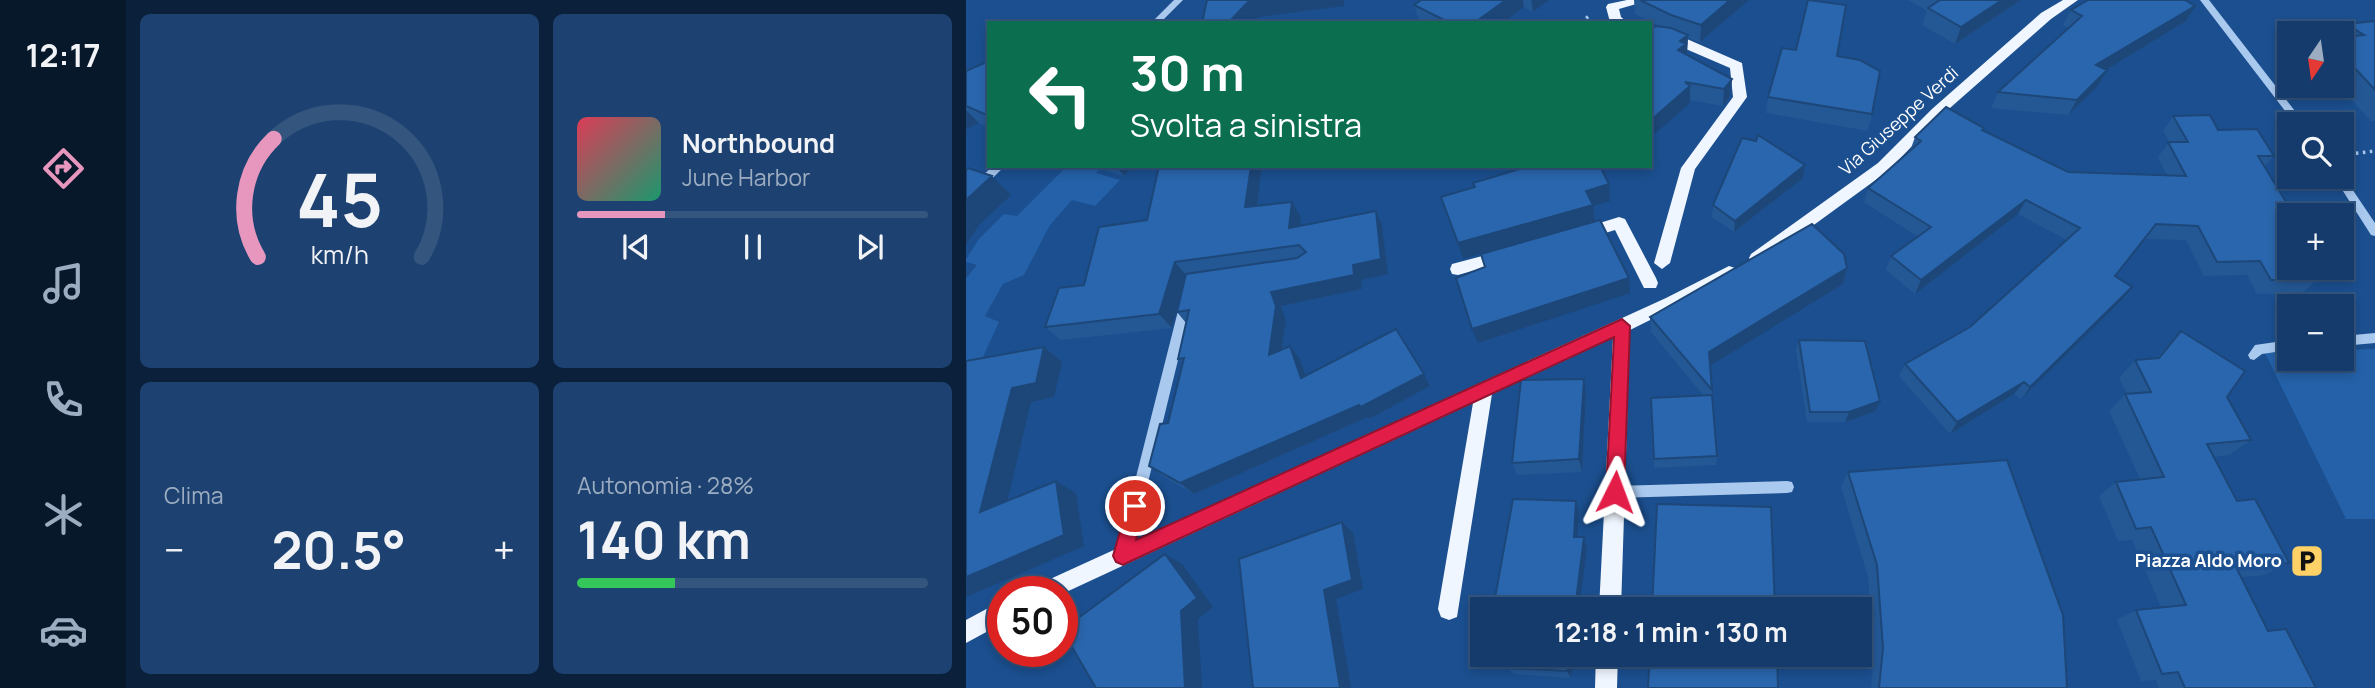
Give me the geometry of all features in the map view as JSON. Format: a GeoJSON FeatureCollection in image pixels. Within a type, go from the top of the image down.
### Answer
{"type":"FeatureCollection","features":[{"type":"Feature","properties":{"kind":"main road"},"geometry":{"type":"LineString","coordinates":[[1618,21],[1615,19],[1612,7],[1644,0]]}},
{"type":"Feature","properties":{"kind":"main road","name":"Via Giuseppe Verdi"},"geometry":{"type":"LineString","coordinates":[[1078,577],[1672,303],[1757,258],[1883,167],[1937,112],[2046,16],[2072,0]]}},
{"type":"Feature","properties":{"kind":"main road"},"geometry":{"type":"LineString","coordinates":[[1652,36],[1675,39],[1737,66],[1740,97],[1688,168],[1662,263]]}},
{"type":"Feature","properties":{"kind":"main road"},"geometry":{"type":"LineString","coordinates":[[1565,239],[1619,223],[1650,283]]}},
{"type":"Feature","properties":{"kind":"main road"},"geometry":{"type":"LineString","coordinates":[[1458,270],[1525,250]]}},
{"type":"Feature","properties":{"kind":"main road"},"geometry":{"type":"LineString","coordinates":[[1611,597],[1622,326]]}},
{"type":"Feature","properties":{"kind":"main road"},"geometry":{"type":"LineString","coordinates":[[1449,609],[1484,390]]}},
{"type":"Feature","properties":{"kind":"main road"},"geometry":{"type":"LineString","coordinates":[[966,632],[987,620]]}},
{"type":"Feature","properties":{"kind":"main road"},"geometry":{"type":"LineString","coordinates":[[1606,688],[1607,667]]}},
{"type":"Feature","properties":{"kind":"street"},"geometry":{"type":"LineString","coordinates":[[1157,21],[1180,0]]}},
{"type":"Feature","properties":{"kind":"street"},"geometry":{"type":"LineString","coordinates":[[2204,0],[2291,112]]}},
{"type":"Feature","properties":{"kind":"street"},"geometry":{"type":"LineString","coordinates":[[966,197],[998,168]]}},
{"type":"Feature","properties":{"kind":"street"},"geometry":{"type":"LineString","coordinates":[[2347,189],[2375,232]]}},
{"type":"Feature","properties":{"kind":"street"},"geometry":{"type":"LineString","coordinates":[[1123,556],[1188,295]]}},
{"type":"Feature","properties":{"kind":"street"},"geometry":{"type":"LineString","coordinates":[[2354,340],[2375,338]]}},
{"type":"Feature","properties":{"kind":"street"},"geometry":{"type":"LineString","coordinates":[[2254,355],[2259,349],[2277,347]]}},
{"type":"Feature","properties":{"kind":"street"},"geometry":{"type":"LineString","coordinates":[[1615,492],[1787,487]]}},
{"type":"Feature","properties":{"kind":"path"},"geometry":{"type":"LineString","coordinates":[[2354,154],[2375,152]]}},
{"type":"Feature","properties":{"kind":"shaded area"},"geometry":{"type":"Polygon","coordinates":[[[1065,168],[1100,168],[1096,173],[1120,180],[1095,206],[1072,200],[1050,225],[1024,275],[1003,284],[985,316],[999,322],[966,394],[966,278],[977,265],[966,262],[966,259],[979,239],[1004,214],[1017,216],[1065,168]]]}},
{"type":"Feature","properties":{"kind":"shaded area"},"geometry":{"type":"Polygon","coordinates":[[[2375,349],[2375,519],[2346,519],[2265,353],[2277,352],[2277,371],[2354,371],[2354,350],[2375,349]]]}},
{"type":"Feature","properties":{"kind":"building"},"geometry":{"type":"Polygon","coordinates":[[[1207,0],[1250,0],[1230,21],[1202,21],[1207,0]]]}},
{"type":"Feature","properties":{"kind":"building"},"geometry":{"type":"Polygon","coordinates":[[[1421,0],[1506,0],[1477,21],[1446,21],[1414,5],[1421,0]]]}},
{"type":"Feature","properties":{"kind":"building"},"geometry":{"type":"Polygon","coordinates":[[[1640,0],[1730,0],[1701,25],[1671,15],[1640,0]]]}},
{"type":"Feature","properties":{"kind":"building"},"geometry":{"type":"Polygon","coordinates":[[[1808,0],[1846,5],[1837,56],[1860,60],[1880,71],[1872,114],[1768,97],[1782,48],[1796,50],[1808,0]]]}},
{"type":"Feature","properties":{"kind":"building"},"geometry":{"type":"Polygon","coordinates":[[[1940,0],[2002,0],[1961,27],[1928,8],[1940,0]]]}},
{"type":"Feature","properties":{"kind":"building"},"geometry":{"type":"Polygon","coordinates":[[[2088,0],[2185,0],[2195,6],[2096,65],[2107,70],[2077,100],[1998,92],[2082,16],[2071,10],[2088,0]]]}},
{"type":"Feature","properties":{"kind":"building"},"geometry":{"type":"Polygon","coordinates":[[[2375,21],[2375,90],[2354,67],[2354,36],[2364,35],[2354,29],[2354,23],[2375,21]]]}},
{"type":"Feature","properties":{"kind":"building"},"geometry":{"type":"Polygon","coordinates":[[[1656,26],[1671,28],[1688,35],[1680,41],[1686,44],[1678,50],[1732,79],[1724,89],[1685,82],[1690,86],[1652,119],[1652,29],[1656,26]]]}},
{"type":"Feature","properties":{"kind":"building"},"geometry":{"type":"Polygon","coordinates":[[[987,62],[987,115],[966,106],[966,71],[987,62]]]}},
{"type":"Feature","properties":{"kind":"building"},"geometry":{"type":"Polygon","coordinates":[[[1946,107],[1984,128],[1982,130],[2068,172],[2186,176],[2168,142],[2188,142],[2173,116],[2210,115],[2218,130],[2257,129],[2274,156],[2258,156],[2287,203],[2277,203],[2277,280],[2271,280],[2260,261],[2217,262],[2198,226],[2156,224],[2115,276],[2132,287],[2030,387],[2024,382],[1957,422],[1905,364],[1970,327],[2080,228],[2026,200],[1921,280],[1891,256],[1931,227],[1868,188],[1921,141],[1915,137],[1946,107]]]}},
{"type":"Feature","properties":{"kind":"building"},"geometry":{"type":"Polygon","coordinates":[[[1758,135],[1805,165],[1735,221],[1713,205],[1742,138],[1756,141],[1758,135]]]}},
{"type":"Feature","properties":{"kind":"building"},"geometry":{"type":"Polygon","coordinates":[[[968,168],[992,176],[966,200],[966,170],[968,168]]]}},
{"type":"Feature","properties":{"kind":"building"},"geometry":{"type":"Polygon","coordinates":[[[1159,168],[1251,168],[1245,207],[1292,202],[1289,228],[1376,211],[1381,259],[1353,265],[1354,275],[1271,292],[1276,306],[1269,355],[1290,346],[1301,378],[1396,329],[1424,374],[1361,407],[1359,405],[1180,483],[1149,466],[1160,424],[1168,423],[1184,358],[1178,359],[1189,310],[1177,312],[1186,274],[1297,258],[1306,252],[1299,245],[1175,262],[1159,314],[1045,327],[1059,288],[1084,285],[1099,227],[1147,220],[1159,168]]]}},
{"type":"Feature","properties":{"kind":"building"},"geometry":{"type":"Polygon","coordinates":[[[1522,168],[1601,168],[1609,184],[1586,191],[1593,205],[1458,243],[1441,197],[1475,187],[1473,183],[1522,168]]]}},
{"type":"Feature","properties":{"kind":"building"},"geometry":{"type":"Polygon","coordinates":[[[1600,220],[1629,278],[1472,329],[1456,278],[1485,267],[1481,254],[1600,220]]]}},
{"type":"Feature","properties":{"kind":"building"},"geometry":{"type":"Polygon","coordinates":[[[1812,224],[1844,254],[1847,268],[1709,352],[1712,390],[1650,317],[1812,224]]]}},
{"type":"Feature","properties":{"kind":"building"},"geometry":{"type":"Polygon","coordinates":[[[2181,331],[2245,371],[2227,397],[2251,440],[2207,444],[2237,501],[2255,499],[2289,563],[2237,569],[2268,631],[2286,629],[2316,688],[2185,688],[2178,672],[2162,674],[2136,610],[2186,605],[2151,527],[2136,529],[2116,482],[2164,477],[2125,394],[2151,392],[2135,360],[2159,358],[2181,331]]]}},
{"type":"Feature","properties":{"kind":"building"},"geometry":{"type":"Polygon","coordinates":[[[1799,340],[1865,341],[1880,401],[1849,412],[1810,412],[1799,340]]]}},
{"type":"Feature","properties":{"kind":"building"},"geometry":{"type":"Polygon","coordinates":[[[1044,347],[1036,383],[1012,388],[980,512],[1056,481],[1064,535],[966,577],[966,361],[1044,347]]]}},
{"type":"Feature","properties":{"kind":"building"},"geometry":{"type":"Polygon","coordinates":[[[1584,379],[1579,459],[1512,463],[1521,380],[1584,379]]]}},
{"type":"Feature","properties":{"kind":"building"},"geometry":{"type":"Polygon","coordinates":[[[1712,395],[1717,456],[1654,459],[1651,398],[1712,395]]]}},
{"type":"Feature","properties":{"kind":"building"},"geometry":{"type":"Polygon","coordinates":[[[2007,460],[2063,615],[2067,688],[1879,688],[1883,648],[1877,565],[1848,472],[2007,460]]]}},
{"type":"Feature","properties":{"kind":"building"},"geometry":{"type":"Polygon","coordinates":[[[1513,499],[1576,501],[1574,537],[1584,537],[1576,597],[1495,597],[1513,499]]]}},
{"type":"Feature","properties":{"kind":"building"},"geometry":{"type":"Polygon","coordinates":[[[1657,504],[1771,507],[1775,597],[1653,597],[1657,504]]]}},
{"type":"Feature","properties":{"kind":"building"},"geometry":{"type":"Polygon","coordinates":[[[1342,522],[1352,580],[1324,590],[1340,688],[1253,688],[1239,559],[1342,522]]]}},
{"type":"Feature","properties":{"kind":"building"},"geometry":{"type":"Polygon","coordinates":[[[1165,554],[1197,598],[1181,611],[1185,688],[1096,688],[1078,657],[1078,618],[1165,554]]]}},
{"type":"Feature","properties":{"kind":"building"},"geometry":{"type":"Polygon","coordinates":[[[1508,667],[1567,667],[1567,671],[1508,667]]]}},
{"type":"Feature","properties":{"kind":"building"},"geometry":{"type":"Polygon","coordinates":[[[1649,667],[1777,667],[1778,688],[1648,688],[1649,667]]]}},
{"type":"Feature","properties":{"kind":"place","name":"Piazza Aldo Moro"},"geometry":{"type":"Point","coordinates":[2307,561]}},
{"type":"Feature","properties":{"kind":"route"},"geometry":{"type":"LineString","coordinates":[[1135,506],[1123,556],[1622,326],[1615,492]]}}]}
